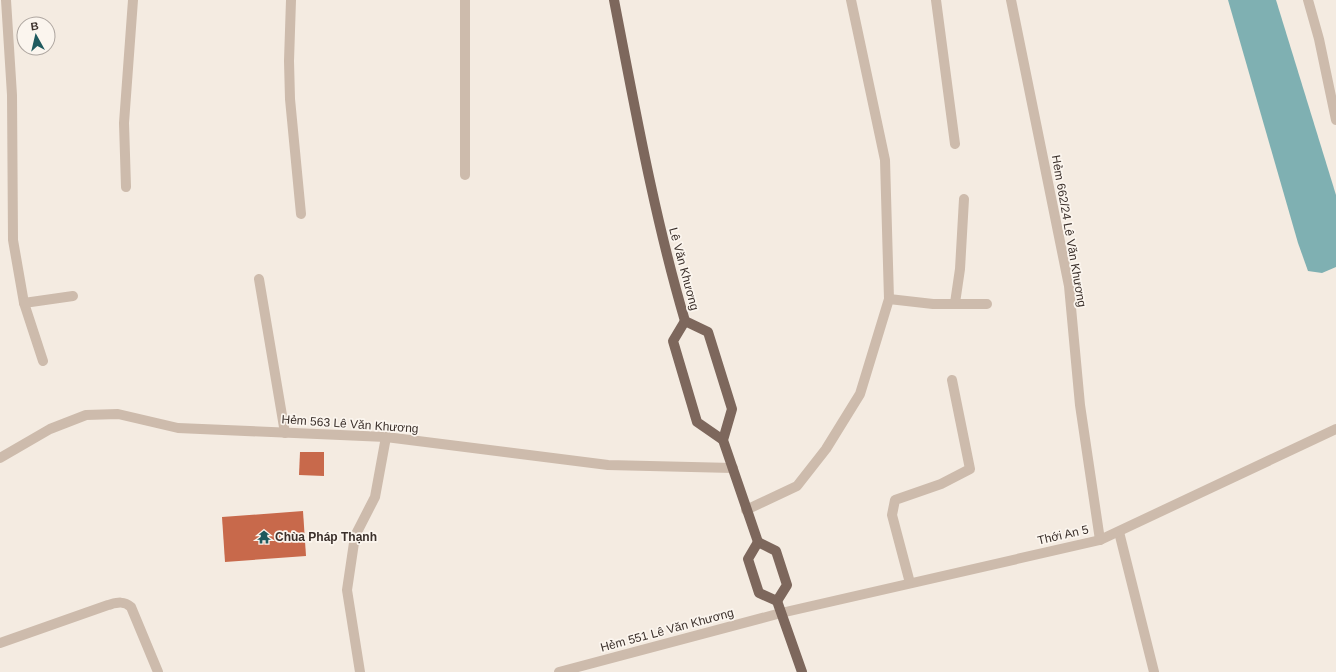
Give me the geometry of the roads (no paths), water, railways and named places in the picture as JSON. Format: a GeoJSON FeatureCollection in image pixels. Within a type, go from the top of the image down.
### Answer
{"type":"FeatureCollection","features":[{"type":"Feature","properties":{"kind":"main road","name":"Lê Văn Khương"},"geometry":{"type":"LineString","coordinates":[[614,0],[657,219],[685,321],[708,332],[732,409],[723,440]]}},
{"type":"Feature","properties":{"kind":"main road"},"geometry":{"type":"LineString","coordinates":[[685,321],[673,341],[697,422],[723,440],[758,542],[776,551],[787,585],[777,601]]}},
{"type":"Feature","properties":{"kind":"main road"},"geometry":{"type":"LineString","coordinates":[[758,542],[748,559],[759,593],[777,601],[802,672]]}},
{"type":"Feature","properties":{"kind":"street"},"geometry":{"type":"LineString","coordinates":[[6,0],[12,95],[13,240],[24,303],[42,361]]}},
{"type":"Feature","properties":{"kind":"street"},"geometry":{"type":"LineString","coordinates":[[126,187],[124,123],[133,0]]}},
{"type":"Feature","properties":{"kind":"street"},"geometry":{"type":"LineString","coordinates":[[291,0],[289,61],[290,99],[301,214]]}},
{"type":"Feature","properties":{"kind":"street"},"geometry":{"type":"LineString","coordinates":[[465,0],[465,175]]}},
{"type":"Feature","properties":{"kind":"street"},"geometry":{"type":"LineString","coordinates":[[746,510],[797,486],[826,449],[860,394],[889,299],[885,160],[851,0]]}},
{"type":"Feature","properties":{"kind":"street"},"geometry":{"type":"LineString","coordinates":[[936,0],[955,144]]}},
{"type":"Feature","properties":{"kind":"street","name":"Hẻm 662/24 Lê Văn Khương"},"geometry":{"type":"LineString","coordinates":[[1011,0],[1069,286],[1080,405],[1100,540]]}},
{"type":"Feature","properties":{"kind":"street"},"geometry":{"type":"LineString","coordinates":[[1308,0],[1319,39],[1336,120]]}},
{"type":"Feature","properties":{"kind":"street"},"geometry":{"type":"LineString","coordinates":[[955,303],[960,269],[964,199]]}},
{"type":"Feature","properties":{"kind":"street"},"geometry":{"type":"LineString","coordinates":[[259,279],[286,433]]}},
{"type":"Feature","properties":{"kind":"street"},"geometry":{"type":"LineString","coordinates":[[24,303],[73,296]]}},
{"type":"Feature","properties":{"kind":"street"},"geometry":{"type":"LineString","coordinates":[[889,299],[933,304],[987,304]]}},
{"type":"Feature","properties":{"kind":"street"},"geometry":{"type":"LineString","coordinates":[[910,583],[892,515],[895,500],[941,484],[970,469],[952,380]]}},
{"type":"Feature","properties":{"kind":"street","name":"Hẻm 563 Lê Văn Khương"},"geometry":{"type":"LineString","coordinates":[[0,458],[50,430],[86,415],[118,414],[178,428],[386,437],[608,465],[733,468]]}},
{"type":"Feature","properties":{"kind":"street","name":"Thới An 5"},"geometry":{"type":"LineString","coordinates":[[781,613],[1100,540],[1335,431]]}},
{"type":"Feature","properties":{"kind":"street"},"geometry":{"type":"LineString","coordinates":[[360,672],[347,590],[355,536],[375,497],[386,437]]}},
{"type":"Feature","properties":{"kind":"street"},"geometry":{"type":"LineString","coordinates":[[1119,532],[1154,672]]}},
{"type":"Feature","properties":{"kind":"street"},"geometry":{"type":"LineString","coordinates":[[0,643],[120,602],[126,603],[130,607],[158,672]]}},
{"type":"Feature","properties":{"kind":"street","name":"Hẻm 551 Lê Văn Khương"},"geometry":{"type":"LineString","coordinates":[[559,672],[781,613]]}},
{"type":"Feature","properties":{"kind":"water"},"geometry":{"type":"Polygon","coordinates":[[[1228,0],[1276,0],[1336,195],[1336,267],[1322,273],[1308,271],[1298,243],[1228,0]]]}},
{"type":"Feature","properties":{"kind":"place","name":"Chùa Pháp Thạnh"},"geometry":{"type":"Point","coordinates":[264,537]}}]}
